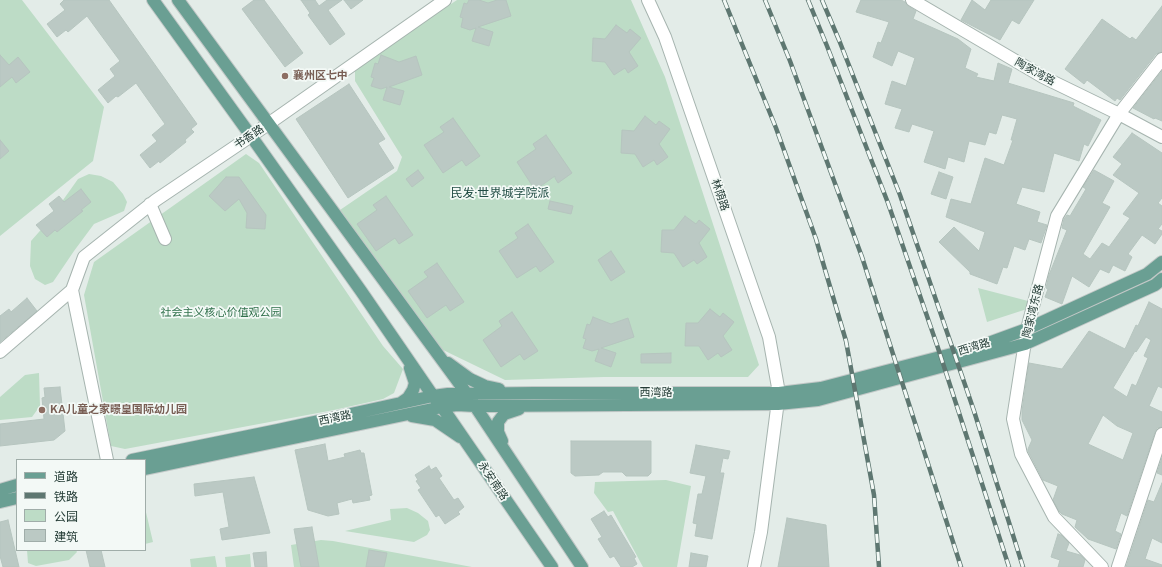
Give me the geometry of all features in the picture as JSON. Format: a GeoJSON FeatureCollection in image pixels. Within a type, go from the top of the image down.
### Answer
{"type":"FeatureCollection","features":[{"type":"Feature","properties":{"kind":"main road","name":"永安南路"},"geometry":{"type":"LineString","coordinates":[[153,0],[442,407],[552,567]]}},
{"type":"Feature","properties":{"kind":"main road"},"geometry":{"type":"LineString","coordinates":[[178,0],[467,394],[582,567]]}},
{"type":"Feature","properties":{"kind":"main road","name":"西湾路"},"geometry":{"type":"LineString","coordinates":[[137,459],[278,430],[402,409],[457,405],[535,406],[778,399],[975,348],[1028,329],[1147,274],[1162,262]]}},
{"type":"Feature","properties":{"kind":"main road","name":"西湾路"},"geometry":{"type":"LineString","coordinates":[[146,469],[402,409],[433,396],[448,394],[518,393],[818,400],[1024,344],[1155,285],[1162,279]]}},
{"type":"Feature","properties":{"kind":"main road"},"geometry":{"type":"LineString","coordinates":[[438,355],[470,379],[485,386],[518,393]]}},
{"type":"Feature","properties":{"kind":"main road"},"geometry":{"type":"LineString","coordinates":[[406,357],[414,383],[413,390],[402,409],[434,420],[466,442]]}},
{"type":"Feature","properties":{"kind":"main road"},"geometry":{"type":"LineString","coordinates":[[510,459],[498,432],[498,422],[504,414],[535,406]]}},
{"type":"Feature","properties":{"kind":"main road"},"geometry":{"type":"LineString","coordinates":[[0,490],[16,485]]}},
{"type":"Feature","properties":{"kind":"main road"},"geometry":{"type":"LineString","coordinates":[[0,502],[16,498]]}},
{"type":"Feature","properties":{"kind":"street","name":"书香路"},"geometry":{"type":"LineString","coordinates":[[0,352],[72,290],[84,257],[150,204],[251,136],[445,0]]}},
{"type":"Feature","properties":{"kind":"street","name":"林荫路"},"geometry":{"type":"LineString","coordinates":[[648,0],[665,37],[769,337],[778,399],[761,532],[754,567]]}},
{"type":"Feature","properties":{"kind":"street","name":"陶家湾路"},"geometry":{"type":"LineString","coordinates":[[918,1],[1043,77],[1162,137]]}},
{"type":"Feature","properties":{"kind":"street","name":"陶家湾东路"},"geometry":{"type":"LineString","coordinates":[[1102,567],[1054,517],[1021,454],[1013,419],[1024,344],[1057,216],[1119,114],[1162,59]]}},
{"type":"Feature","properties":{"kind":"street"},"geometry":{"type":"LineString","coordinates":[[150,204],[165,239]]}},
{"type":"Feature","properties":{"kind":"street"},"geometry":{"type":"LineString","coordinates":[[72,290],[107,459]]}},
{"type":"Feature","properties":{"kind":"street"},"geometry":{"type":"LineString","coordinates":[[1118,567],[1162,434]]}},
{"type":"Feature","properties":{"kind":"green space"},"geometry":{"type":"Polygon","coordinates":[[[0,0],[22,0],[104,107],[93,161],[0,236],[0,0]]]}},
{"type":"Feature","properties":{"kind":"green space"},"geometry":{"type":"Polygon","coordinates":[[[457,0],[631,0],[665,77],[759,365],[748,377],[604,377],[505,380],[441,349],[341,215],[340,210],[397,171],[402,157],[355,81],[355,68],[457,0]]]}},
{"type":"Feature","properties":{"kind":"green space","name":"社会主义核心价值观公园"},"geometry":{"type":"Polygon","coordinates":[[[246,154],[259,163],[383,346],[403,369],[394,393],[383,399],[334,410],[125,449],[111,446],[84,295],[94,262],[246,154]]]}},
{"type":"Feature","properties":{"kind":"green space"},"geometry":{"type":"Polygon","coordinates":[[[89,174],[101,176],[113,182],[123,194],[127,202],[124,211],[94,224],[53,282],[45,285],[35,279],[30,266],[31,241],[46,224],[78,179],[89,174]]]}},
{"type":"Feature","properties":{"kind":"green space"},"geometry":{"type":"Polygon","coordinates":[[[978,288],[1032,302],[1030,308],[987,322],[978,288]]]}},
{"type":"Feature","properties":{"kind":"green space"},"geometry":{"type":"Polygon","coordinates":[[[39,373],[40,406],[32,417],[0,420],[0,397],[25,375],[39,373]]]}},
{"type":"Feature","properties":{"kind":"green space"},"geometry":{"type":"Polygon","coordinates":[[[666,480],[691,486],[677,567],[643,567],[613,511],[608,512],[594,493],[595,482],[666,480]]]}},
{"type":"Feature","properties":{"kind":"green space"},"geometry":{"type":"Polygon","coordinates":[[[407,508],[418,513],[428,521],[430,530],[427,535],[414,542],[345,531],[391,520],[390,509],[407,508]]]}},
{"type":"Feature","properties":{"kind":"green space"},"geometry":{"type":"Polygon","coordinates":[[[146,512],[153,542],[146,544],[146,512]]]}},
{"type":"Feature","properties":{"kind":"green space"},"geometry":{"type":"Polygon","coordinates":[[[321,540],[472,567],[294,567],[291,545],[321,540]]]}},
{"type":"Feature","properties":{"kind":"green space"},"geometry":{"type":"Polygon","coordinates":[[[27,551],[77,552],[69,560],[36,566],[28,563],[27,551]]]}},
{"type":"Feature","properties":{"kind":"green space"},"geometry":{"type":"Polygon","coordinates":[[[250,554],[251,567],[226,567],[225,557],[250,554]]]}},
{"type":"Feature","properties":{"kind":"green space"},"geometry":{"type":"Polygon","coordinates":[[[215,556],[217,567],[191,567],[190,559],[215,556]]]}},
{"type":"Feature","properties":{"kind":"building"},"geometry":{"type":"Polygon","coordinates":[[[64,0],[109,0],[197,124],[191,129],[194,132],[185,140],[186,142],[160,163],[159,161],[150,168],[140,155],[157,141],[152,135],[165,124],[136,83],[108,103],[98,90],[115,76],[110,69],[120,61],[87,16],[68,32],[66,30],[57,37],[47,24],[65,10],[60,4],[64,0]]]}},
{"type":"Feature","properties":{"kind":"building"},"geometry":{"type":"Polygon","coordinates":[[[254,0],[264,0],[303,53],[285,67],[242,9],[254,0]]]}},
{"type":"Feature","properties":{"kind":"building"},"geometry":{"type":"Polygon","coordinates":[[[301,0],[315,0],[319,6],[327,0],[342,0],[328,10],[345,34],[330,45],[308,15],[310,13],[301,0]]]}},
{"type":"Feature","properties":{"kind":"building"},"geometry":{"type":"Polygon","coordinates":[[[344,0],[363,0],[351,9],[344,0]]]}},
{"type":"Feature","properties":{"kind":"building"},"geometry":{"type":"Polygon","coordinates":[[[469,0],[479,0],[488,3],[497,0],[506,0],[511,16],[478,27],[493,32],[489,46],[472,41],[476,28],[470,30],[461,27],[463,18],[460,17],[464,3],[467,4],[469,0]]]}},
{"type":"Feature","properties":{"kind":"building"},"geometry":{"type":"Polygon","coordinates":[[[861,0],[901,0],[905,2],[916,11],[913,19],[958,39],[971,49],[965,68],[978,74],[976,77],[994,81],[998,63],[1012,69],[1008,83],[1074,103],[1073,106],[1101,120],[1088,146],[1084,144],[1079,161],[1054,153],[1044,192],[1022,187],[1016,204],[1040,212],[1037,222],[1047,225],[1041,243],[1029,239],[1025,250],[1014,246],[1007,268],[1003,267],[997,284],[970,274],[970,272],[939,242],[954,227],[979,251],[985,232],[946,217],[951,199],[971,204],[985,158],[1004,165],[1013,140],[1011,140],[1017,119],[1002,115],[996,134],[989,132],[985,145],[969,141],[964,162],[948,157],[945,169],[924,162],[934,131],[912,124],[909,132],[895,128],[902,109],[885,104],[892,81],[906,86],[915,58],[898,51],[892,66],[873,57],[878,42],[881,43],[889,22],[856,12],[861,0]]]}},
{"type":"Feature","properties":{"kind":"building"},"geometry":{"type":"Polygon","coordinates":[[[972,0],[985,10],[991,0],[1034,0],[1019,24],[1012,20],[1000,40],[961,20],[972,0]]]}},
{"type":"Feature","properties":{"kind":"building"},"geometry":{"type":"Polygon","coordinates":[[[1162,6],[1162,52],[1156,54],[1120,100],[1117,98],[1115,101],[1087,80],[1084,84],[1065,69],[1102,19],[1130,39],[1132,37],[1136,40],[1162,6]]]}},
{"type":"Feature","properties":{"kind":"building"},"geometry":{"type":"Polygon","coordinates":[[[616,25],[627,33],[630,29],[641,38],[629,52],[638,66],[628,73],[625,68],[614,75],[605,62],[592,61],[593,38],[605,39],[616,25]]]}},
{"type":"Feature","properties":{"kind":"building"},"geometry":{"type":"Polygon","coordinates":[[[0,55],[9,65],[18,57],[30,72],[16,83],[12,77],[0,87],[0,55]]]}},
{"type":"Feature","properties":{"kind":"building"},"geometry":{"type":"Polygon","coordinates":[[[381,55],[399,62],[416,56],[422,75],[389,87],[404,91],[400,105],[383,100],[387,87],[381,89],[371,86],[374,78],[371,77],[375,63],[378,64],[381,55]]]}},
{"type":"Feature","properties":{"kind":"building"},"geometry":{"type":"Polygon","coordinates":[[[1162,71],[1162,121],[1155,118],[1154,119],[1133,108],[1162,71]]]}},
{"type":"Feature","properties":{"kind":"building"},"geometry":{"type":"Polygon","coordinates":[[[349,84],[385,139],[378,143],[394,168],[348,198],[296,119],[349,84]]]}},
{"type":"Feature","properties":{"kind":"building"},"geometry":{"type":"Polygon","coordinates":[[[645,116],[656,125],[659,121],[670,129],[659,144],[668,157],[657,165],[654,160],[643,167],[635,154],[621,153],[622,130],[634,131],[645,116]]]}},
{"type":"Feature","properties":{"kind":"building"},"geometry":{"type":"Polygon","coordinates":[[[453,118],[480,156],[466,166],[462,160],[443,173],[424,145],[444,132],[440,127],[453,118]]]}},
{"type":"Feature","properties":{"kind":"building"},"geometry":{"type":"Polygon","coordinates":[[[1132,133],[1162,153],[1162,198],[1158,203],[1162,206],[1162,224],[1158,229],[1162,231],[1162,234],[1155,244],[1142,235],[1128,254],[1132,257],[1125,271],[1113,265],[1109,273],[1100,269],[1089,287],[1072,276],[1062,304],[1045,297],[1048,289],[1046,288],[1049,275],[1067,230],[1062,228],[1064,219],[1067,215],[1070,216],[1086,189],[1083,187],[1094,170],[1114,181],[1102,203],[1110,207],[1083,254],[1090,259],[1102,243],[1109,247],[1130,218],[1123,214],[1139,193],[1113,175],[1122,164],[1113,157],[1132,133]]]}},
{"type":"Feature","properties":{"kind":"building"},"geometry":{"type":"Polygon","coordinates":[[[546,135],[572,173],[558,183],[555,176],[535,190],[517,162],[536,149],[533,144],[546,135]]]}},
{"type":"Feature","properties":{"kind":"building"},"geometry":{"type":"Polygon","coordinates":[[[0,140],[9,151],[0,159],[0,140]]]}},
{"type":"Feature","properties":{"kind":"building"},"geometry":{"type":"Polygon","coordinates":[[[418,170],[424,178],[412,187],[406,179],[418,170]]]}},
{"type":"Feature","properties":{"kind":"building"},"geometry":{"type":"Polygon","coordinates":[[[939,172],[953,177],[946,199],[931,194],[939,172]]]}},
{"type":"Feature","properties":{"kind":"building"},"geometry":{"type":"Polygon","coordinates":[[[226,177],[239,177],[266,215],[265,229],[246,228],[247,213],[239,199],[225,211],[209,196],[226,177]]]}},
{"type":"Feature","properties":{"kind":"building"},"geometry":{"type":"Polygon","coordinates":[[[81,189],[91,202],[81,210],[83,211],[57,232],[55,230],[47,237],[36,225],[54,211],[49,204],[59,196],[64,202],[81,189]]]}},
{"type":"Feature","properties":{"kind":"building"},"geometry":{"type":"Polygon","coordinates":[[[386,196],[413,235],[399,244],[395,238],[376,251],[357,224],[377,210],[373,205],[386,196]]]}},
{"type":"Feature","properties":{"kind":"building"},"geometry":{"type":"Polygon","coordinates":[[[550,201],[573,206],[571,214],[548,209],[550,201]]]}},
{"type":"Feature","properties":{"kind":"building"},"geometry":{"type":"Polygon","coordinates":[[[685,216],[696,224],[699,220],[710,229],[699,243],[707,257],[697,264],[694,260],[683,267],[674,253],[661,252],[662,230],[674,230],[685,216]]]}},
{"type":"Feature","properties":{"kind":"building"},"geometry":{"type":"Polygon","coordinates":[[[528,224],[554,262],[540,272],[536,266],[517,278],[499,251],[518,238],[515,233],[528,224]]]}},
{"type":"Feature","properties":{"kind":"building"},"geometry":{"type":"Polygon","coordinates":[[[611,251],[625,272],[611,281],[598,260],[611,251]]]}},
{"type":"Feature","properties":{"kind":"building"},"geometry":{"type":"Polygon","coordinates":[[[437,263],[464,302],[450,311],[446,305],[427,318],[408,291],[428,277],[424,272],[437,263]]]}},
{"type":"Feature","properties":{"kind":"building"},"geometry":{"type":"Polygon","coordinates":[[[27,298],[37,311],[0,342],[0,316],[9,309],[11,312],[27,298]]]}},
{"type":"Feature","properties":{"kind":"building"},"geometry":{"type":"Polygon","coordinates":[[[1149,302],[1162,309],[1162,388],[1158,386],[1149,406],[1162,412],[1162,427],[1157,428],[1155,432],[1127,516],[1121,513],[1115,531],[1121,534],[1116,549],[1088,539],[1075,527],[1077,520],[1062,514],[1059,511],[1053,500],[1058,486],[1043,480],[1028,451],[1032,440],[1022,420],[1022,411],[1029,363],[1062,369],[1089,331],[1125,349],[1136,325],[1138,326],[1149,302]],[[1146,337],[1136,352],[1135,351],[1113,388],[1127,397],[1132,384],[1136,386],[1148,358],[1144,356],[1151,340],[1146,337]],[[1103,415],[1088,444],[1123,460],[1133,433],[1117,426],[1103,415]]]}},
{"type":"Feature","properties":{"kind":"building"},"geometry":{"type":"Polygon","coordinates":[[[710,309],[720,317],[723,313],[734,322],[723,336],[732,350],[721,357],[718,353],[708,360],[699,346],[685,346],[686,323],[698,323],[710,309]]]}},
{"type":"Feature","properties":{"kind":"building"},"geometry":{"type":"Polygon","coordinates":[[[512,312],[538,351],[524,360],[520,354],[501,367],[483,340],[502,326],[499,321],[512,312]]]}},
{"type":"Feature","properties":{"kind":"building"},"geometry":{"type":"Polygon","coordinates":[[[593,317],[611,324],[628,318],[634,337],[601,348],[616,353],[611,367],[595,361],[599,349],[592,351],[583,348],[586,339],[583,338],[587,324],[590,325],[593,317]]]}},
{"type":"Feature","properties":{"kind":"building"},"geometry":{"type":"Polygon","coordinates":[[[671,353],[671,363],[641,363],[641,354],[671,353]]]}},
{"type":"Feature","properties":{"kind":"building"},"geometry":{"type":"Polygon","coordinates":[[[60,387],[65,431],[54,440],[0,446],[0,424],[44,419],[42,398],[45,397],[44,388],[60,387]]]}},
{"type":"Feature","properties":{"kind":"building"},"geometry":{"type":"Polygon","coordinates":[[[571,441],[651,441],[651,473],[648,476],[626,476],[622,472],[603,472],[599,475],[575,476],[571,473],[571,441]]]}},
{"type":"Feature","properties":{"kind":"building"},"geometry":{"type":"Polygon","coordinates":[[[325,444],[328,461],[345,457],[344,454],[360,450],[361,453],[364,453],[372,495],[369,496],[370,500],[353,503],[352,499],[337,503],[339,514],[328,516],[308,510],[295,450],[325,444]]]}},
{"type":"Feature","properties":{"kind":"building"},"geometry":{"type":"Polygon","coordinates":[[[696,445],[730,451],[728,459],[723,458],[720,473],[724,473],[712,539],[695,536],[697,524],[693,523],[698,494],[702,494],[706,476],[690,473],[696,445]]]}},
{"type":"Feature","properties":{"kind":"building"},"geometry":{"type":"Polygon","coordinates":[[[1162,458],[1162,475],[1157,473],[1162,458]]]}},
{"type":"Feature","properties":{"kind":"building"},"geometry":{"type":"Polygon","coordinates":[[[429,466],[431,470],[436,467],[442,476],[439,478],[454,500],[458,498],[464,507],[458,512],[460,514],[445,524],[439,515],[436,517],[418,490],[421,488],[416,481],[418,480],[415,475],[429,466]]]}},
{"type":"Feature","properties":{"kind":"building"},"geometry":{"type":"Polygon","coordinates":[[[254,477],[270,533],[222,540],[220,529],[229,527],[223,492],[195,496],[194,484],[254,477]]]}},
{"type":"Feature","properties":{"kind":"building"},"geometry":{"type":"Polygon","coordinates":[[[1162,483],[1162,543],[1152,538],[1145,559],[1162,565],[1162,567],[1126,567],[1148,500],[1154,502],[1162,483]]]}},
{"type":"Feature","properties":{"kind":"building"},"geometry":{"type":"Polygon","coordinates":[[[604,511],[608,517],[611,515],[636,557],[634,558],[637,564],[632,567],[621,567],[614,556],[610,558],[598,539],[602,537],[591,519],[604,511]]]}},
{"type":"Feature","properties":{"kind":"building"},"geometry":{"type":"Polygon","coordinates":[[[787,518],[826,525],[829,567],[778,567],[787,518]]]}},
{"type":"Feature","properties":{"kind":"building"},"geometry":{"type":"Polygon","coordinates":[[[8,520],[19,567],[3,567],[0,556],[0,522],[8,520]]]}},
{"type":"Feature","properties":{"kind":"building"},"geometry":{"type":"Polygon","coordinates":[[[312,527],[319,567],[301,567],[294,529],[312,527]]]}},
{"type":"Feature","properties":{"kind":"building"},"geometry":{"type":"Polygon","coordinates":[[[1058,534],[1069,543],[1066,551],[1080,555],[1085,560],[1083,567],[1058,567],[1060,560],[1051,557],[1058,534]]]}},
{"type":"Feature","properties":{"kind":"building"},"geometry":{"type":"Polygon","coordinates":[[[369,550],[387,553],[384,567],[366,567],[369,550]]]}},
{"type":"Feature","properties":{"kind":"building"},"geometry":{"type":"Polygon","coordinates":[[[86,551],[101,551],[105,567],[90,567],[86,551]]]}},
{"type":"Feature","properties":{"kind":"building"},"geometry":{"type":"Polygon","coordinates":[[[266,552],[267,567],[255,567],[253,553],[266,552]]]}},
{"type":"Feature","properties":{"kind":"building"},"geometry":{"type":"Polygon","coordinates":[[[691,553],[708,556],[706,567],[689,567],[691,553]]]}},
{"type":"Feature","properties":{"kind":"railway"},"geometry":{"type":"LineString","coordinates":[[724,0],[776,128],[816,239],[846,341],[874,495],[879,567]]}},
{"type":"Feature","properties":{"kind":"railway"},"geometry":{"type":"LineString","coordinates":[[765,0],[790,61],[862,257],[961,567]]}},
{"type":"Feature","properties":{"kind":"railway"},"geometry":{"type":"LineString","coordinates":[[808,0],[888,203],[938,348],[1009,567]]}},
{"type":"Feature","properties":{"kind":"railway"},"geometry":{"type":"LineString","coordinates":[[822,0],[900,195],[974,411],[1023,567]]}},
{"type":"Feature","properties":{"kind":"place","name":"襄州区七中"},"geometry":{"type":"Point","coordinates":[285,76]}},
{"type":"Feature","properties":{"kind":"place","name":"KA儿童之家暻皇国际幼儿园"},"geometry":{"type":"Point","coordinates":[42,410]}},
{"type":"Feature","properties":{"kind":"district","name":"民发·世界城学院派"},"geometry":{"type":"Point","coordinates":[500,193]}}]}
